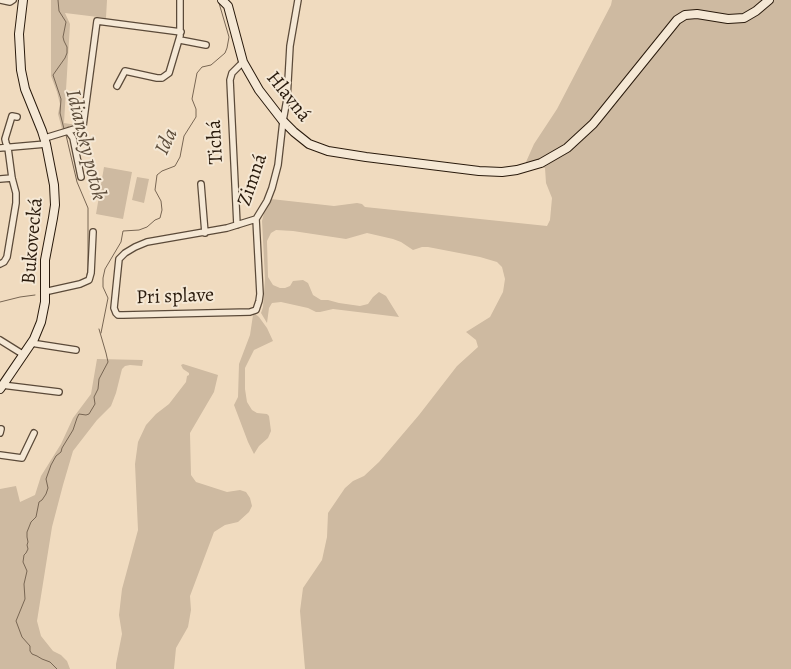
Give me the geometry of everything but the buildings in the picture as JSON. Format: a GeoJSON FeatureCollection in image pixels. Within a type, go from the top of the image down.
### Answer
{"type":"FeatureCollection","features":[{"type":"Feature","properties":{"kind":"main road","name":"Bukovecká"},"geometry":{"type":"LineString","coordinates":[[1,387],[39,330],[43,314],[46,252],[55,205],[54,185],[45,141],[25,89],[21,70],[19,34],[23,0]]}},
{"type":"Feature","properties":{"kind":"main road","name":"Hlavná"},"geometry":{"type":"LineString","coordinates":[[225,2],[243,62],[259,90],[282,121],[309,144],[328,152],[454,168],[502,172],[541,163],[567,148],[593,124],[677,20],[685,15],[697,14],[728,19],[744,18],[769,0]]}},
{"type":"Feature","properties":{"kind":"street"},"geometry":{"type":"LineString","coordinates":[[0,0],[10,2],[12,0]]}},
{"type":"Feature","properties":{"kind":"street"},"geometry":{"type":"LineString","coordinates":[[117,86],[125,71],[157,78],[162,78],[169,73],[180,40],[180,0]]}},
{"type":"Feature","properties":{"kind":"street","name":"Zimná"},"geometry":{"type":"LineString","coordinates":[[256,310],[260,301],[260,294],[256,220],[266,201],[276,173],[282,121],[287,99],[290,46],[298,0]]}},
{"type":"Feature","properties":{"kind":"street"},"geometry":{"type":"LineString","coordinates":[[0,148],[45,141],[65,132],[81,128],[97,21],[181,32]]}},
{"type":"Feature","properties":{"kind":"street"},"geometry":{"type":"LineString","coordinates":[[180,40],[206,45]]}},
{"type":"Feature","properties":{"kind":"street","name":"Tichá"},"geometry":{"type":"LineString","coordinates":[[237,226],[230,80],[232,73],[243,62]]}},
{"type":"Feature","properties":{"kind":"street"},"geometry":{"type":"LineString","coordinates":[[0,264],[7,257],[16,203],[16,193],[5,139],[12,116],[17,118]]}},
{"type":"Feature","properties":{"kind":"street"},"geometry":{"type":"LineString","coordinates":[[65,132],[73,138],[80,177]]}},
{"type":"Feature","properties":{"kind":"street"},"geometry":{"type":"LineString","coordinates":[[0,179],[12,178]]}},
{"type":"Feature","properties":{"kind":"street"},"geometry":{"type":"LineString","coordinates":[[201,184],[205,233]]}},
{"type":"Feature","properties":{"kind":"street","name":"Pri splave"},"geometry":{"type":"LineString","coordinates":[[256,220],[205,233],[147,242],[135,247],[119,259],[114,308],[118,315],[250,312],[256,310]]}},
{"type":"Feature","properties":{"kind":"street"},"geometry":{"type":"LineString","coordinates":[[44,292],[80,284],[89,280],[93,232]]}},
{"type":"Feature","properties":{"kind":"street"},"geometry":{"type":"LineString","coordinates":[[1,340],[24,355]]}},
{"type":"Feature","properties":{"kind":"street"},"geometry":{"type":"LineString","coordinates":[[33,341],[76,350]]}},
{"type":"Feature","properties":{"kind":"street"},"geometry":{"type":"LineString","coordinates":[[1,387],[59,392]]}},
{"type":"Feature","properties":{"kind":"street"},"geometry":{"type":"LineString","coordinates":[[0,455],[22,458],[34,433]]}},
{"type":"Feature","properties":{"kind":"shaded area"},"geometry":{"type":"Polygon","coordinates":[[[51,0],[107,0],[106,18],[65,13],[70,24],[64,123],[77,125],[62,129],[58,114],[60,104],[51,76],[51,0]]]}},
{"type":"Feature","properties":{"kind":"shaded area"},"geometry":{"type":"Polygon","coordinates":[[[612,0],[791,0],[791,669],[305,669],[300,611],[303,588],[322,560],[327,537],[328,513],[345,488],[353,481],[364,476],[379,462],[457,366],[478,347],[476,340],[466,332],[490,317],[503,292],[505,279],[502,267],[497,262],[480,257],[428,247],[413,250],[393,239],[367,233],[346,239],[276,230],[271,233],[267,241],[268,277],[273,285],[285,288],[290,286],[293,281],[303,280],[308,283],[313,295],[321,300],[360,306],[368,304],[379,292],[386,296],[399,317],[333,309],[316,312],[308,308],[281,302],[272,303],[269,308],[267,323],[261,313],[265,279],[262,221],[264,213],[271,199],[334,206],[357,203],[365,207],[547,226],[550,220],[552,198],[546,183],[545,168],[526,162],[534,144],[557,109],[612,0]]]}},
{"type":"Feature","properties":{"kind":"shaded area"},"geometry":{"type":"Polygon","coordinates":[[[104,167],[132,172],[123,219],[96,214],[104,167]]]}},
{"type":"Feature","properties":{"kind":"shaded area"},"geometry":{"type":"Polygon","coordinates":[[[137,177],[149,179],[144,203],[132,200],[137,177]]]}},
{"type":"Feature","properties":{"kind":"shaded area"},"geometry":{"type":"Polygon","coordinates":[[[254,313],[267,328],[273,341],[254,350],[245,368],[247,402],[252,410],[269,416],[271,431],[268,438],[259,446],[254,454],[234,405],[238,397],[239,364],[250,335],[254,313]]]}},
{"type":"Feature","properties":{"kind":"shaded area"},"geometry":{"type":"Polygon","coordinates":[[[97,359],[143,360],[142,366],[130,365],[122,369],[111,406],[97,420],[73,451],[52,527],[37,621],[41,636],[53,651],[67,661],[70,669],[0,669],[0,489],[16,486],[20,502],[35,495],[41,476],[61,444],[73,418],[91,394],[97,359]]]}},
{"type":"Feature","properties":{"kind":"shaded area"},"geometry":{"type":"Polygon","coordinates":[[[181,365],[218,375],[214,392],[190,433],[191,475],[196,482],[227,492],[240,490],[246,492],[252,506],[249,512],[238,522],[225,525],[214,532],[190,596],[191,610],[188,627],[176,648],[174,669],[116,669],[122,634],[119,615],[122,589],[138,530],[135,464],[138,442],[146,425],[169,404],[186,382],[189,373],[183,369],[181,365]]]}},
{"type":"Feature","properties":{"kind":"waterway","name":"Idiansky potok"},"geometry":{"type":"LineString","coordinates":[[58,0],[59,11],[66,22],[63,37],[67,53],[53,75],[61,99],[60,113],[64,129]]}},
{"type":"Feature","properties":{"kind":"waterway","name":"Ida"},"geometry":{"type":"LineString","coordinates":[[101,333],[108,298],[103,287],[105,269],[121,242],[123,231],[139,230],[160,218],[162,210],[161,201],[155,190],[157,175],[175,166],[180,157],[184,136],[196,117],[196,109],[192,99],[197,73],[202,67],[211,65],[225,53],[227,48],[229,37],[219,3]]}},
{"type":"Feature","properties":{"kind":"waterway","name":"Idiansky potok"},"geometry":{"type":"LineString","coordinates":[[66,135],[77,182],[88,208],[87,275]]}},
{"type":"Feature","properties":{"kind":"waterway","name":"Idiansky potok"},"geometry":{"type":"LineString","coordinates":[[0,302],[35,295]]}},
{"type":"Feature","properties":{"kind":"waterway","name":"Ida"},"geometry":{"type":"LineString","coordinates":[[57,669],[50,662],[32,654],[30,646],[22,637],[16,621],[25,599],[24,584],[27,571],[23,562],[24,555],[28,549],[27,532],[31,522],[36,517],[39,502],[46,494],[48,488],[46,479],[51,465],[56,456],[61,452],[79,414],[89,414],[95,404],[94,397],[98,389],[99,379],[108,362],[99,329]]}}]}
